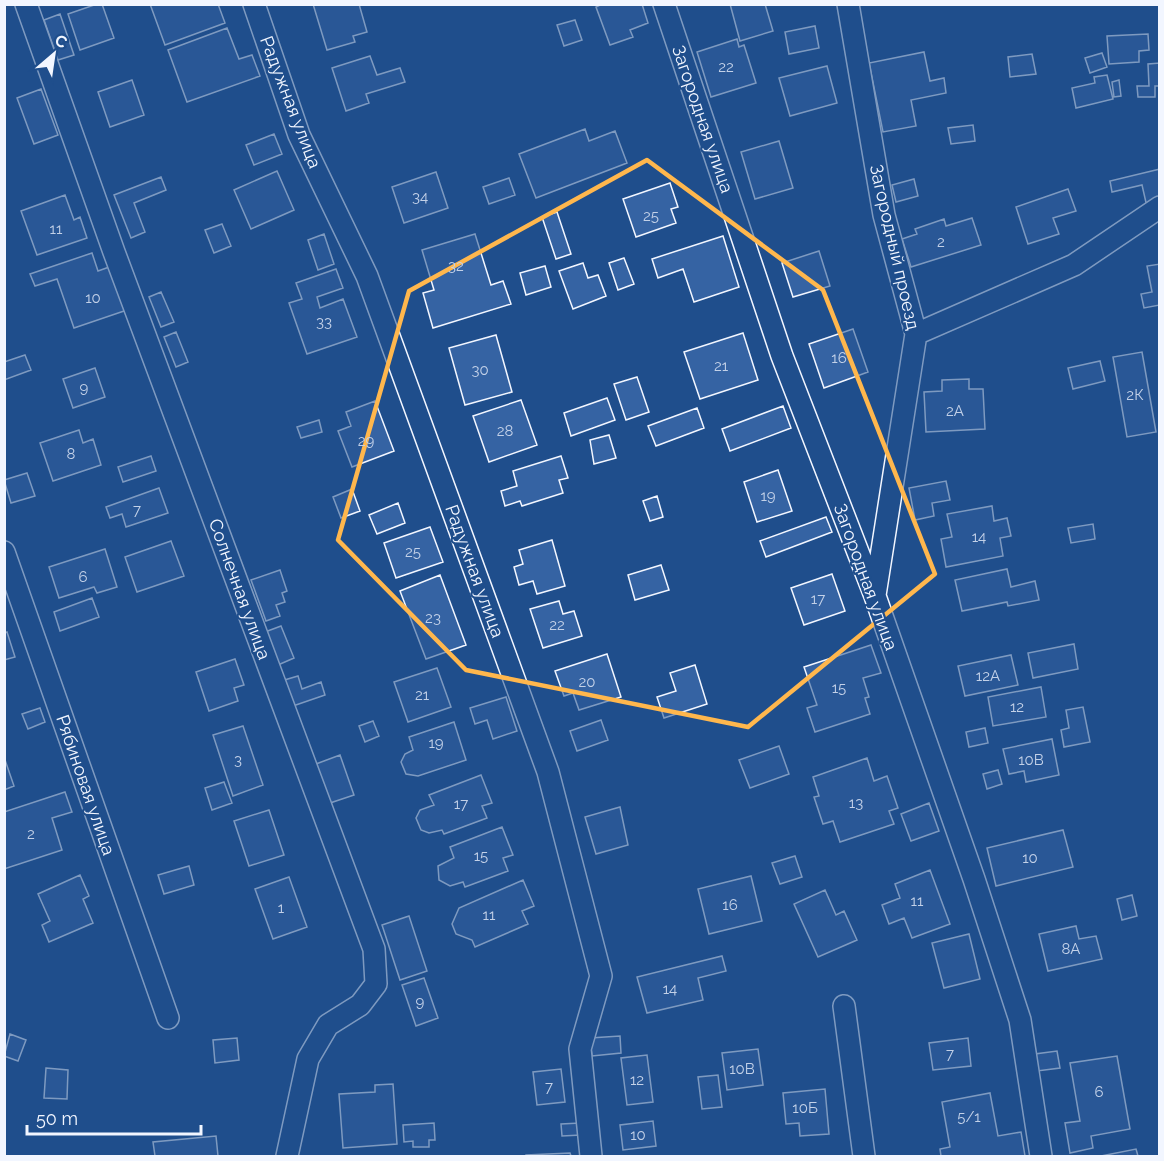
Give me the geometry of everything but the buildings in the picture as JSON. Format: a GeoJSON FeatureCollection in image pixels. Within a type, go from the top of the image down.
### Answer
{"type":"FeatureCollection","features":[{"type":"Feature","properties":{"kind":"street","name":"Солнечная улица"},"geometry":{"type":"LineString","coordinates":[[26,4],[114,252],[374,949],[376,984],[360,1005],[328,1025],[308,1059],[287,1156]]}},
{"type":"Feature","properties":{"kind":"street","name":"Радужная улица"},"geometry":{"type":"LineString","coordinates":[[254,4],[299,135],[367,276],[548,772],[601,976],[580,1048],[591,1156]]}},
{"type":"Feature","properties":{"kind":"street","name":"Загородная улица"},"geometry":{"type":"LineString","coordinates":[[664,4],[782,356],[874,596],[974,879],[1020,1020],[1041,1156]]}},
{"type":"Feature","properties":{"kind":"street","name":"Загородный проезд"},"geometry":{"type":"LineString","coordinates":[[848,4],[884,215],[916,334],[874,596]]}},
{"type":"Feature","properties":{"kind":"street"},"geometry":{"type":"LineString","coordinates":[[916,334],[1074,265],[1160,207]]}},
{"type":"Feature","properties":{"kind":"street","name":"Рябиновая улица"},"geometry":{"type":"LineString","coordinates":[[4,552],[168,1018]]}},
{"type":"Feature","properties":{"kind":"street"},"geometry":{"type":"LineString","coordinates":[[844,1006],[864,1156]]}},
{"type":"Feature","properties":{"kind":"highlighted area"},"geometry":{"type":"Polygon","coordinates":[[[647,160],[823,290],[935,574],[748,727],[466,670],[338,540],[409,291],[647,160]]]}}]}
